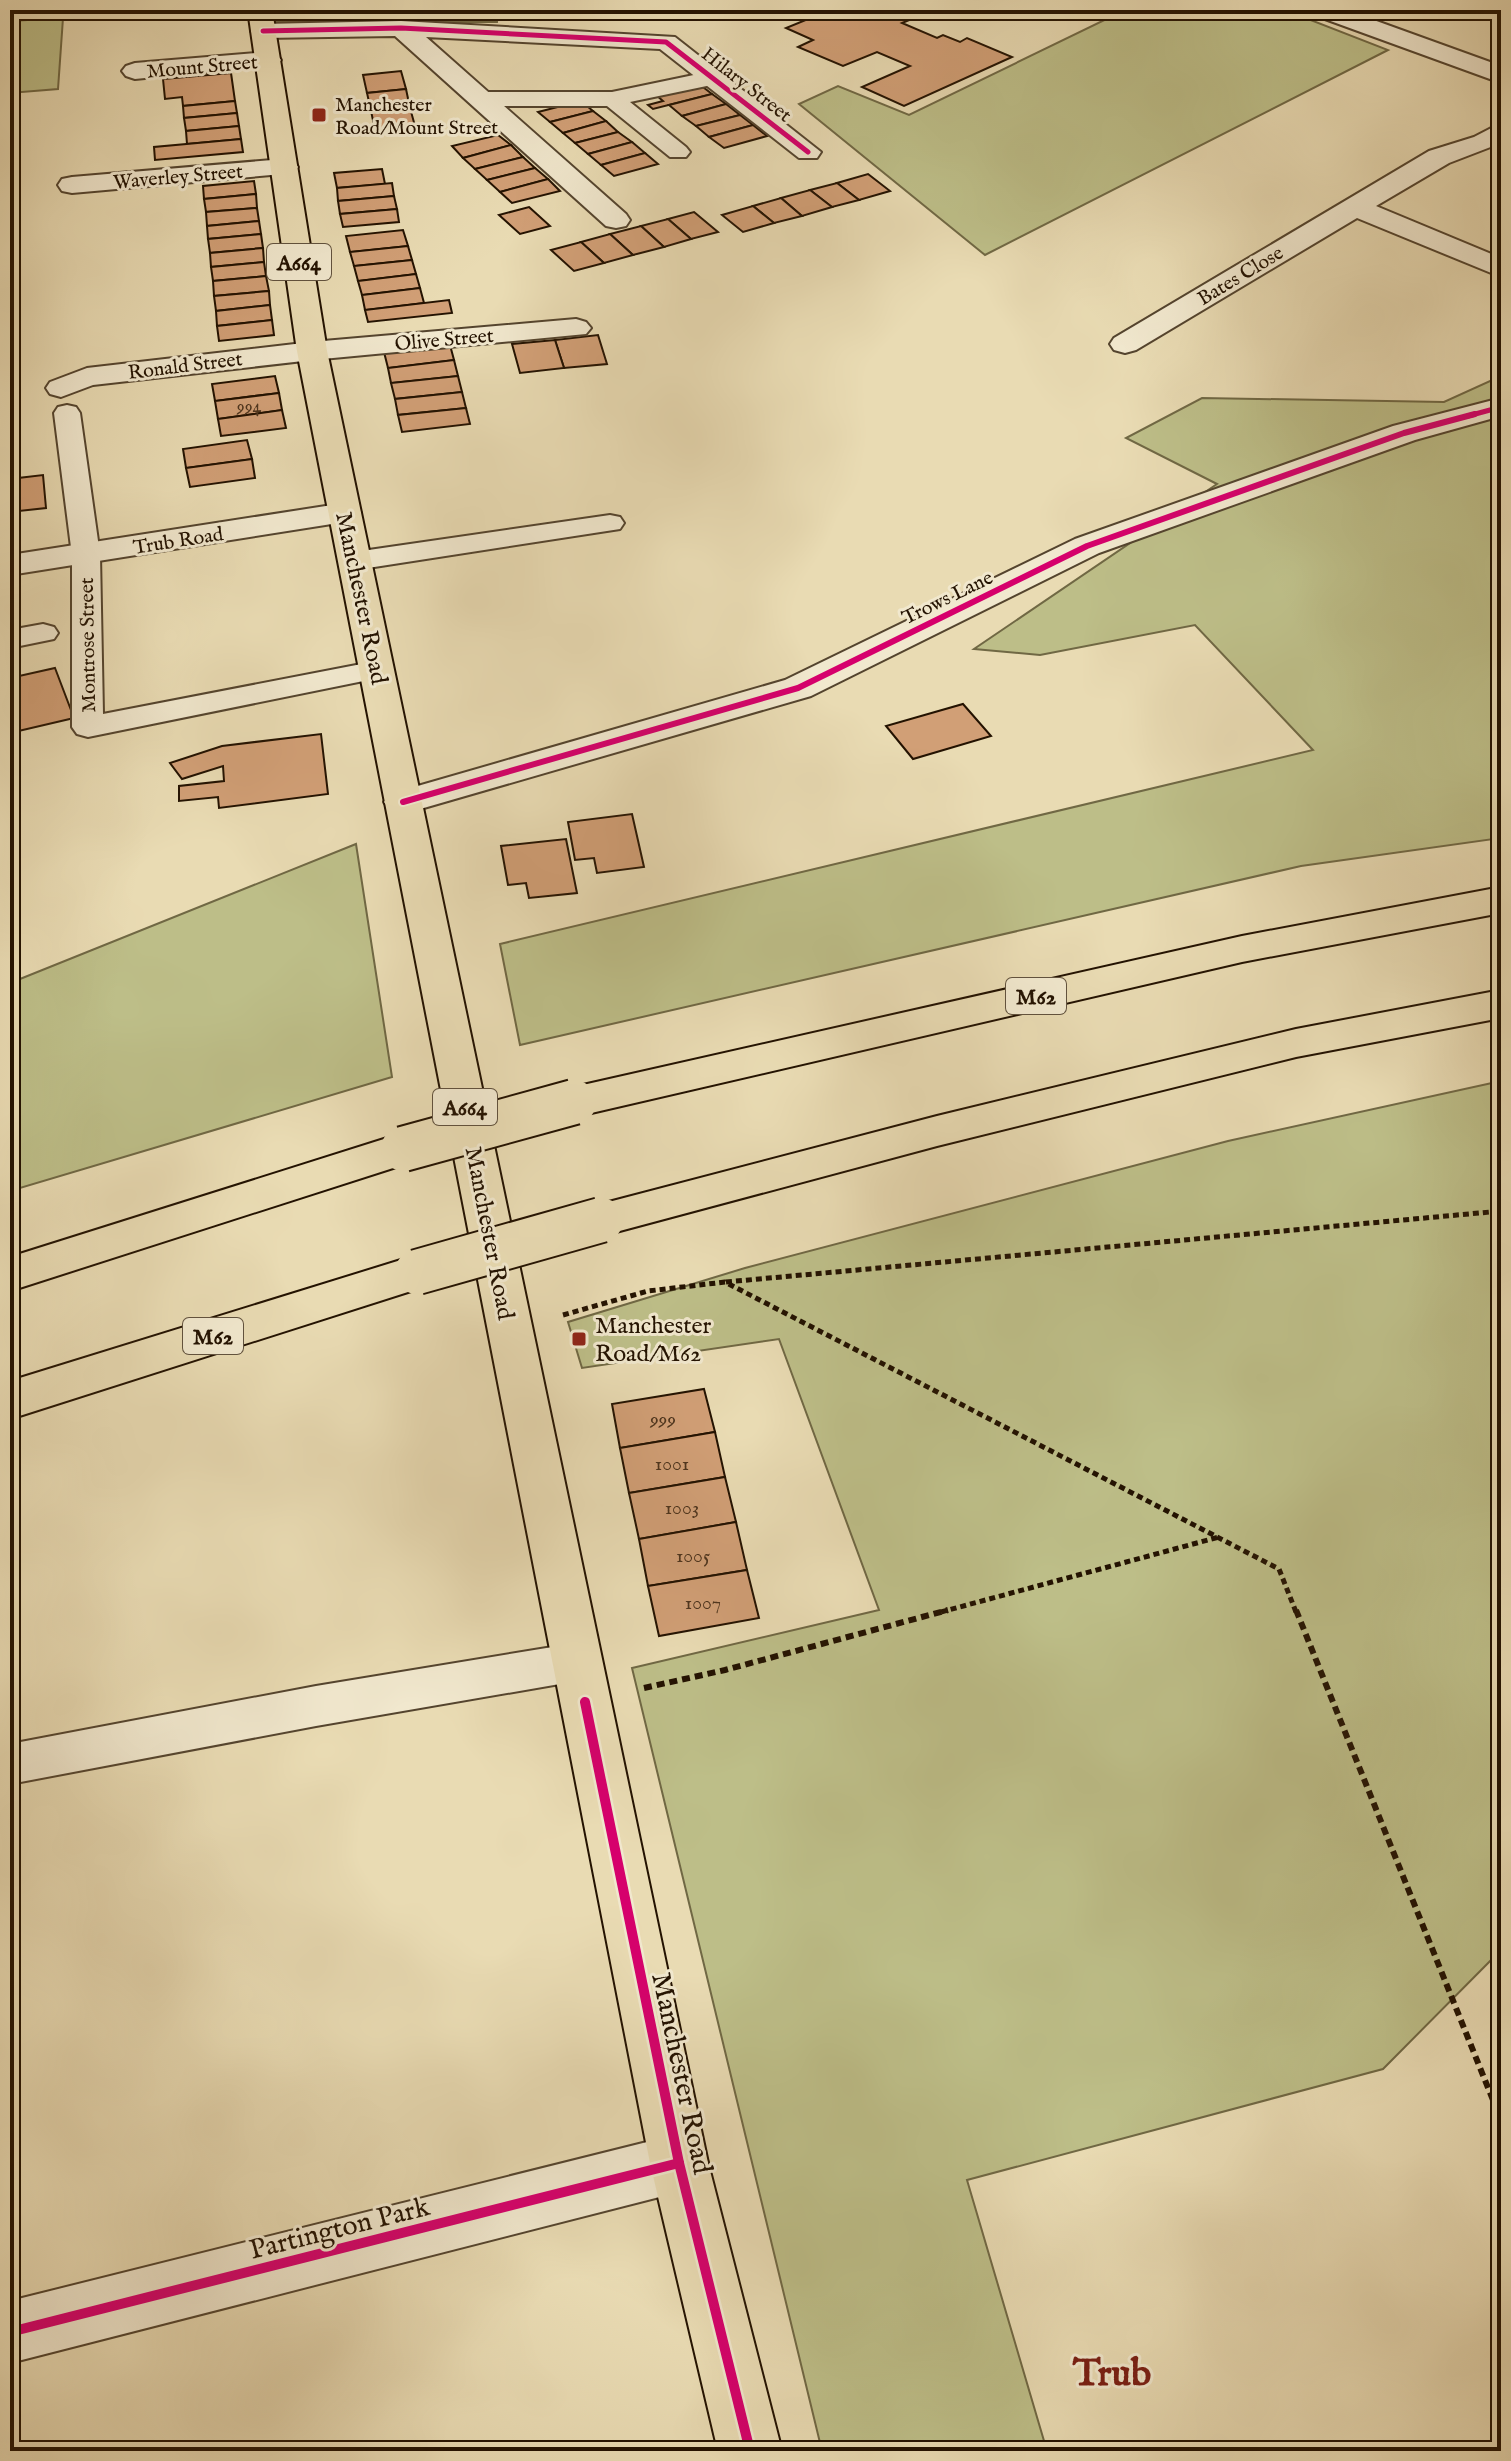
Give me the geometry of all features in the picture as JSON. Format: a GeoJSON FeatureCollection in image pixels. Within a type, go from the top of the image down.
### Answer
{"type":"FeatureCollection","features":[{"type":"Feature","properties":{"kind":"main road","name":"Manchester Road"},"geometry":{"type":"LineString","coordinates":[[262,20],[312,351],[679,2163],[750,2451]]}},
{"type":"Feature","properties":{"kind":"main road","name":"M62"},"geometry":{"type":"LineString","coordinates":[[10,1274],[403,1149],[574,1102],[1242,949],[1501,900]]}},
{"type":"Feature","properties":{"kind":"main road","name":"M62"},"geometry":{"type":"LineString","coordinates":[[10,1400],[417,1272],[601,1220],[937,1131],[1296,1043],[1501,1004]]}},
{"type":"Feature","properties":{"kind":"street"},"geometry":{"type":"LineString","coordinates":[[1323,10],[1501,75]]}},
{"type":"Feature","properties":{"kind":"street"},"geometry":{"type":"LineString","coordinates":[[262,20],[401,28],[616,220]]}},
{"type":"Feature","properties":{"kind":"street","name":"Hilary Street"},"geometry":{"type":"LineString","coordinates":[[401,28],[666,42],[808,152]]}},
{"type":"Feature","properties":{"kind":"street","name":"Mount Street"},"geometry":{"type":"LineString","coordinates":[[135,71],[268,60]]}},
{"type":"Feature","properties":{"kind":"street","name":"Bates Close"},"geometry":{"type":"LineString","coordinates":[[1125,344],[1439,157],[1483,143],[1501,131]]}},
{"type":"Feature","properties":{"kind":"street","name":"Waverley Street"},"geometry":{"type":"LineString","coordinates":[[72,185],[284,167]]}},
{"type":"Feature","properties":{"kind":"street"},"geometry":{"type":"LineString","coordinates":[[1355,207],[1501,268]]}},
{"type":"Feature","properties":{"kind":"street","name":"Olive Street"},"geometry":{"type":"LineString","coordinates":[[312,351],[576,328]]}},
{"type":"Feature","properties":{"kind":"street","name":"Ronald Street"},"geometry":{"type":"LineString","coordinates":[[64,400],[87,377],[312,351]]}},
{"type":"Feature","properties":{"kind":"street","name":"Trows Lane"},"geometry":{"type":"LineString","coordinates":[[403,802],[798,688],[1087,546],[1404,433],[1501,407]]}},
{"type":"Feature","properties":{"kind":"street","name":"Trub Road"},"geometry":{"type":"LineString","coordinates":[[10,565],[345,513]]}},
{"type":"Feature","properties":{"kind":"street","name":"Partington Park"},"geometry":{"type":"LineString","coordinates":[[10,2332],[679,2163]]}},
{"type":"Feature","properties":{"kind":"lane"},"geometry":{"type":"LineString","coordinates":[[1182,10],[1223,10]]}},
{"type":"Feature","properties":{"kind":"lane"},"geometry":{"type":"LineString","coordinates":[[481,99],[612,99],[713,78]]}},
{"type":"Feature","properties":{"kind":"lane"},"geometry":{"type":"LineString","coordinates":[[612,99],[678,152]]}},
{"type":"Feature","properties":{"kind":"lane","name":"Montrose Street"},"geometry":{"type":"LineString","coordinates":[[64,400],[86,555],[88,727],[377,670]]}},
{"type":"Feature","properties":{"kind":"lane"},"geometry":{"type":"LineString","coordinates":[[355,561],[610,523]]}},
{"type":"Feature","properties":{"kind":"lane"},"geometry":{"type":"LineString","coordinates":[[10,639],[43,633]]}},
{"type":"Feature","properties":{"kind":"lane"},"geometry":{"type":"LineString","coordinates":[[10,1764],[316,1706],[581,1682]]}},
{"type":"Feature","properties":{"kind":"path"},"geometry":{"type":"LineString","coordinates":[[510,1330],[648,1291],[1215,1235],[1501,1211]]}},
{"type":"Feature","properties":{"kind":"path"},"geometry":{"type":"LineString","coordinates":[[725,1282],[1279,1569],[1501,2120]]}},
{"type":"Feature","properties":{"kind":"path"},"geometry":{"type":"LineString","coordinates":[[581,1682],[725,1670],[1219,1537]]}},
{"type":"Feature","properties":{"kind":"green space"},"geometry":{"type":"Polygon","coordinates":[[[273,10],[498,10],[497,22],[275,22],[273,10]]]}},
{"type":"Feature","properties":{"kind":"green space"},"geometry":{"type":"Polygon","coordinates":[[[1125,10],[1285,10],[1388,50],[985,255],[799,104],[838,86],[909,115],[1125,10]]]}},
{"type":"Feature","properties":{"kind":"green space"},"geometry":{"type":"Polygon","coordinates":[[[63,18],[58,89],[10,93],[10,21],[63,18]]]}},
{"type":"Feature","properties":{"kind":"green space"},"geometry":{"type":"Polygon","coordinates":[[[1501,376],[1501,838],[1301,866],[520,1045],[500,944],[1313,750],[1195,625],[1040,655],[974,649],[1217,484],[1126,438],[1202,398],[1444,402],[1501,376]]]}},
{"type":"Feature","properties":{"kind":"green space"},"geometry":{"type":"Polygon","coordinates":[[[356,844],[392,1077],[10,1191],[10,983],[356,844]]]}},
{"type":"Feature","properties":{"kind":"green space"},"geometry":{"type":"Polygon","coordinates":[[[1501,1081],[1501,1950],[1383,2069],[967,2180],[1047,2451],[822,2451],[632,1668],[879,1610],[779,1339],[582,1368],[568,1322],[745,1268],[1228,1141],[1501,1081]]]}},
{"type":"Feature","properties":{"kind":"building"},"geometry":{"type":"Polygon","coordinates":[[[830,10],[933,10],[902,23],[937,38],[943,35],[960,42],[967,38],[1012,57],[904,106],[862,87],[910,66],[877,52],[843,66],[798,47],[813,40],[786,28],[830,10]]]}},
{"type":"Feature","properties":{"kind":"building"},"geometry":{"type":"Polygon","coordinates":[[[401,71],[406,89],[367,93],[363,75],[401,71]]]}},
{"type":"Feature","properties":{"kind":"building"},"geometry":{"type":"Polygon","coordinates":[[[231,73],[235,101],[183,106],[182,97],[165,99],[163,79],[231,73]]]}},
{"type":"Feature","properties":{"kind":"building"},"geometry":{"type":"Polygon","coordinates":[[[699,84],[712,94],[653,109],[648,105],[663,101],[656,95],[699,84]]]}},
{"type":"Feature","properties":{"kind":"building"},"geometry":{"type":"Polygon","coordinates":[[[406,89],[410,108],[371,111],[367,93],[406,89]]]}},
{"type":"Feature","properties":{"kind":"building"},"geometry":{"type":"Polygon","coordinates":[[[712,94],[726,104],[682,116],[669,105],[712,94]]]}},
{"type":"Feature","properties":{"kind":"building"},"geometry":{"type":"Polygon","coordinates":[[[235,101],[237,113],[184,118],[183,106],[235,101]]]}},
{"type":"Feature","properties":{"kind":"building"},"geometry":{"type":"Polygon","coordinates":[[[581,101],[593,111],[550,122],[538,112],[581,101]]]}},
{"type":"Feature","properties":{"kind":"building"},"geometry":{"type":"Polygon","coordinates":[[[726,104],[740,115],[696,126],[682,116],[726,104]]]}},
{"type":"Feature","properties":{"kind":"building"},"geometry":{"type":"Polygon","coordinates":[[[410,108],[415,126],[375,130],[371,111],[410,108]]]}},
{"type":"Feature","properties":{"kind":"building"},"geometry":{"type":"Polygon","coordinates":[[[593,111],[606,121],[563,133],[550,122],[593,111]]]}},
{"type":"Feature","properties":{"kind":"building"},"geometry":{"type":"Polygon","coordinates":[[[237,113],[239,126],[186,131],[184,118],[237,113]]]}},
{"type":"Feature","properties":{"kind":"building"},"geometry":{"type":"Polygon","coordinates":[[[740,115],[753,125],[709,137],[696,126],[740,115]]]}},
{"type":"Feature","properties":{"kind":"building"},"geometry":{"type":"Polygon","coordinates":[[[606,121],[618,132],[575,143],[563,133],[606,121]]]}},
{"type":"Feature","properties":{"kind":"building"},"geometry":{"type":"Polygon","coordinates":[[[753,125],[767,136],[724,148],[709,137],[753,125]]]}},
{"type":"Feature","properties":{"kind":"building"},"geometry":{"type":"Polygon","coordinates":[[[239,126],[241,139],[187,144],[186,131],[239,126]]]}},
{"type":"Feature","properties":{"kind":"building"},"geometry":{"type":"Polygon","coordinates":[[[618,132],[632,142],[588,154],[575,143],[618,132]]]}},
{"type":"Feature","properties":{"kind":"building"},"geometry":{"type":"Polygon","coordinates":[[[498,135],[511,145],[463,158],[452,146],[498,135]]]}},
{"type":"Feature","properties":{"kind":"building"},"geometry":{"type":"Polygon","coordinates":[[[241,139],[243,152],[155,160],[154,147],[241,139]]]}},
{"type":"Feature","properties":{"kind":"building"},"geometry":{"type":"Polygon","coordinates":[[[632,142],[645,153],[601,165],[588,154],[632,142]]]}},
{"type":"Feature","properties":{"kind":"building"},"geometry":{"type":"Polygon","coordinates":[[[511,145],[523,157],[475,169],[463,158],[511,145]]]}},
{"type":"Feature","properties":{"kind":"building"},"geometry":{"type":"Polygon","coordinates":[[[645,153],[658,164],[614,176],[601,165],[645,153]]]}},
{"type":"Feature","properties":{"kind":"building"},"geometry":{"type":"Polygon","coordinates":[[[523,157],[535,168],[487,180],[475,169],[523,157]]]}},
{"type":"Feature","properties":{"kind":"building"},"geometry":{"type":"Polygon","coordinates":[[[535,168],[548,179],[500,192],[487,180],[535,168]]]}},
{"type":"Feature","properties":{"kind":"building"},"geometry":{"type":"Polygon","coordinates":[[[382,169],[385,184],[337,188],[334,173],[382,169]]]}},
{"type":"Feature","properties":{"kind":"building"},"geometry":{"type":"Polygon","coordinates":[[[868,174],[890,191],[859,200],[837,183],[868,174]]]}},
{"type":"Feature","properties":{"kind":"building"},"geometry":{"type":"Polygon","coordinates":[[[548,179],[560,191],[512,203],[500,192],[548,179]]]}},
{"type":"Feature","properties":{"kind":"building"},"geometry":{"type":"Polygon","coordinates":[[[254,181],[256,194],[204,199],[203,186],[254,181]]]}},
{"type":"Feature","properties":{"kind":"building"},"geometry":{"type":"Polygon","coordinates":[[[392,183],[394,196],[338,201],[337,188],[392,183]]]}},
{"type":"Feature","properties":{"kind":"building"},"geometry":{"type":"Polygon","coordinates":[[[837,183],[859,200],[832,207],[810,190],[837,183]]]}},
{"type":"Feature","properties":{"kind":"building"},"geometry":{"type":"Polygon","coordinates":[[[810,190],[832,207],[802,216],[781,198],[810,190]]]}},
{"type":"Feature","properties":{"kind":"building"},"geometry":{"type":"Polygon","coordinates":[[[256,194],[257,208],[206,212],[204,199],[256,194]]]}},
{"type":"Feature","properties":{"kind":"building"},"geometry":{"type":"Polygon","coordinates":[[[394,196],[397,209],[340,214],[338,201],[394,196]]]}},
{"type":"Feature","properties":{"kind":"building"},"geometry":{"type":"Polygon","coordinates":[[[781,198],[802,216],[774,223],[753,206],[781,198]]]}},
{"type":"Feature","properties":{"kind":"building"},"geometry":{"type":"Polygon","coordinates":[[[753,206],[774,223],[743,232],[722,215],[753,206]]]}},
{"type":"Feature","properties":{"kind":"building"},"geometry":{"type":"Polygon","coordinates":[[[529,207],[550,226],[520,234],[499,215],[529,207]]]}},
{"type":"Feature","properties":{"kind":"building"},"geometry":{"type":"Polygon","coordinates":[[[257,208],[259,221],[207,226],[206,212],[257,208]]]}},
{"type":"Feature","properties":{"kind":"building"},"geometry":{"type":"Polygon","coordinates":[[[397,209],[399,222],[343,227],[340,214],[397,209]]]}},
{"type":"Feature","properties":{"kind":"building"},"geometry":{"type":"Polygon","coordinates":[[[694,212],[718,232],[691,239],[668,219],[694,212]]]}},
{"type":"Feature","properties":{"kind":"building"},"geometry":{"type":"Polygon","coordinates":[[[668,219],[691,239],[664,247],[641,226],[668,219]]]}},
{"type":"Feature","properties":{"kind":"building"},"geometry":{"type":"Polygon","coordinates":[[[259,221],[261,234],[208,239],[207,226],[259,221]]]}},
{"type":"Feature","properties":{"kind":"building"},"geometry":{"type":"Polygon","coordinates":[[[641,226],[664,247],[633,255],[610,234],[641,226]]]}},
{"type":"Feature","properties":{"kind":"building"},"geometry":{"type":"Polygon","coordinates":[[[403,230],[408,246],[350,252],[346,236],[403,230]]]}},
{"type":"Feature","properties":{"kind":"building"},"geometry":{"type":"Polygon","coordinates":[[[261,234],[263,248],[210,253],[208,239],[261,234]]]}},
{"type":"Feature","properties":{"kind":"building"},"geometry":{"type":"Polygon","coordinates":[[[610,234],[633,255],[604,263],[581,242],[610,234]]]}},
{"type":"Feature","properties":{"kind":"building"},"geometry":{"type":"Polygon","coordinates":[[[581,242],[604,263],[574,271],[551,250],[581,242]]]}},
{"type":"Feature","properties":{"kind":"building"},"geometry":{"type":"Polygon","coordinates":[[[408,246],[412,260],[354,266],[350,252],[408,246]]]}},
{"type":"Feature","properties":{"kind":"building"},"geometry":{"type":"Polygon","coordinates":[[[263,248],[264,262],[211,267],[210,253],[263,248]]]}},
{"type":"Feature","properties":{"kind":"building"},"geometry":{"type":"Polygon","coordinates":[[[412,260],[416,274],[358,281],[354,266],[412,260]]]}},
{"type":"Feature","properties":{"kind":"building"},"geometry":{"type":"Polygon","coordinates":[[[264,262],[266,276],[213,281],[211,267],[264,262]]]}},
{"type":"Feature","properties":{"kind":"building"},"geometry":{"type":"Polygon","coordinates":[[[416,274],[420,288],[362,295],[358,281],[416,274]]]}},
{"type":"Feature","properties":{"kind":"building"},"geometry":{"type":"Polygon","coordinates":[[[266,276],[269,291],[214,296],[213,281],[266,276]]]}},
{"type":"Feature","properties":{"kind":"building"},"geometry":{"type":"Polygon","coordinates":[[[420,288],[424,303],[365,310],[362,295],[420,288]]]}},
{"type":"Feature","properties":{"kind":"building"},"geometry":{"type":"Polygon","coordinates":[[[269,291],[270,305],[216,311],[214,296],[269,291]]]}},
{"type":"Feature","properties":{"kind":"building"},"geometry":{"type":"Polygon","coordinates":[[[449,300],[452,313],[368,322],[365,310],[449,300]]]}},
{"type":"Feature","properties":{"kind":"building"},"geometry":{"type":"Polygon","coordinates":[[[270,305],[272,320],[217,326],[216,311],[270,305]]]}},
{"type":"Feature","properties":{"kind":"building"},"geometry":{"type":"Polygon","coordinates":[[[272,320],[274,335],[219,341],[217,326],[272,320]]]}},
{"type":"Feature","properties":{"kind":"building"},"geometry":{"type":"Polygon","coordinates":[[[598,335],[607,364],[564,368],[555,340],[598,335]]]}},
{"type":"Feature","properties":{"kind":"building"},"geometry":{"type":"Polygon","coordinates":[[[555,340],[564,368],[520,373],[512,344],[555,340]]]}},
{"type":"Feature","properties":{"kind":"building"},"geometry":{"type":"Polygon","coordinates":[[[450,345],[454,360],[388,368],[384,352],[450,345]]]}},
{"type":"Feature","properties":{"kind":"building"},"geometry":{"type":"Polygon","coordinates":[[[454,360],[458,376],[391,383],[388,368],[454,360]]]}},
{"type":"Feature","properties":{"kind":"building"},"geometry":{"type":"Polygon","coordinates":[[[275,376],[279,393],[215,401],[212,384],[275,376]]]}},
{"type":"Feature","properties":{"kind":"building"},"geometry":{"type":"Polygon","coordinates":[[[458,376],[462,392],[395,399],[391,383],[458,376]]]}},
{"type":"Feature","properties":{"kind":"building"},"geometry":{"type":"Polygon","coordinates":[[[462,392],[466,408],[398,415],[395,399],[462,392]]]}},
{"type":"Feature","properties":{"kind":"building"},"geometry":{"type":"Polygon","coordinates":[[[279,393],[282,410],[218,419],[215,401],[279,393]]]}},
{"type":"Feature","properties":{"kind":"building"},"geometry":{"type":"Polygon","coordinates":[[[466,408],[470,424],[402,432],[398,415],[466,408]]]}},
{"type":"Feature","properties":{"kind":"building"},"geometry":{"type":"Polygon","coordinates":[[[282,410],[286,428],[221,436],[218,419],[282,410]]]}},
{"type":"Feature","properties":{"kind":"building"},"geometry":{"type":"Polygon","coordinates":[[[247,440],[252,459],[186,468],[183,449],[247,440]]]}},
{"type":"Feature","properties":{"kind":"building"},"geometry":{"type":"Polygon","coordinates":[[[252,459],[255,478],[190,487],[186,468],[252,459]]]}},
{"type":"Feature","properties":{"kind":"building"},"geometry":{"type":"Polygon","coordinates":[[[43,475],[46,508],[10,512],[10,479],[43,475]]]}},
{"type":"Feature","properties":{"kind":"building"},"geometry":{"type":"Polygon","coordinates":[[[55,668],[74,718],[10,733],[10,678],[55,668]]]}},
{"type":"Feature","properties":{"kind":"building"},"geometry":{"type":"Polygon","coordinates":[[[963,704],[991,736],[913,759],[886,726],[963,704]]]}},
{"type":"Feature","properties":{"kind":"building"},"geometry":{"type":"Polygon","coordinates":[[[321,734],[328,794],[219,808],[218,797],[179,801],[179,786],[224,781],[223,766],[182,779],[170,763],[222,746],[321,734]]]}},
{"type":"Feature","properties":{"kind":"building"},"geometry":{"type":"Polygon","coordinates":[[[632,814],[644,867],[597,873],[594,858],[575,860],[568,822],[632,814]]]}},
{"type":"Feature","properties":{"kind":"building"},"geometry":{"type":"Polygon","coordinates":[[[566,839],[577,893],[529,898],[526,883],[508,885],[501,846],[566,839]]]}},
{"type":"Feature","properties":{"kind":"building"},"geometry":{"type":"Polygon","coordinates":[[[704,1389],[715,1432],[620,1448],[612,1404],[704,1389]]]}},
{"type":"Feature","properties":{"kind":"building"},"geometry":{"type":"Polygon","coordinates":[[[715,1432],[725,1477],[629,1493],[620,1448],[715,1432]]]}},
{"type":"Feature","properties":{"kind":"building"},"geometry":{"type":"Polygon","coordinates":[[[725,1477],[736,1522],[639,1539],[629,1493],[725,1477]]]}},
{"type":"Feature","properties":{"kind":"building"},"geometry":{"type":"Polygon","coordinates":[[[736,1522],[747,1570],[648,1586],[639,1539],[736,1522]]]}},
{"type":"Feature","properties":{"kind":"building"},"geometry":{"type":"Polygon","coordinates":[[[747,1570],[759,1618],[659,1636],[648,1586],[747,1570]]]}},
{"type":"Feature","properties":{"kind":"cycle path"},"geometry":{"type":"LineString","coordinates":[[263,31],[401,28],[666,42],[808,152]]}},
{"type":"Feature","properties":{"kind":"cycle path"},"geometry":{"type":"LineString","coordinates":[[403,802],[798,688],[1087,546],[1404,433],[1501,407]]}},
{"type":"Feature","properties":{"kind":"cycle path"},"geometry":{"type":"LineString","coordinates":[[585,1702],[679,2163],[750,2451]]}},
{"type":"Feature","properties":{"kind":"cycle path"},"geometry":{"type":"LineString","coordinates":[[10,2332],[679,2163]]}},
{"type":"Feature","properties":{"kind":"place","name":"Manchester Road/Mount Street"},"geometry":{"type":"Point","coordinates":[319,115]}},
{"type":"Feature","properties":{"kind":"place","name":"Manchester Road/M62"},"geometry":{"type":"Point","coordinates":[579,1339]}},
{"type":"Feature","properties":{"kind":"district","name":"Trub"},"geometry":{"type":"Point","coordinates":[1112,2372]}}]}
